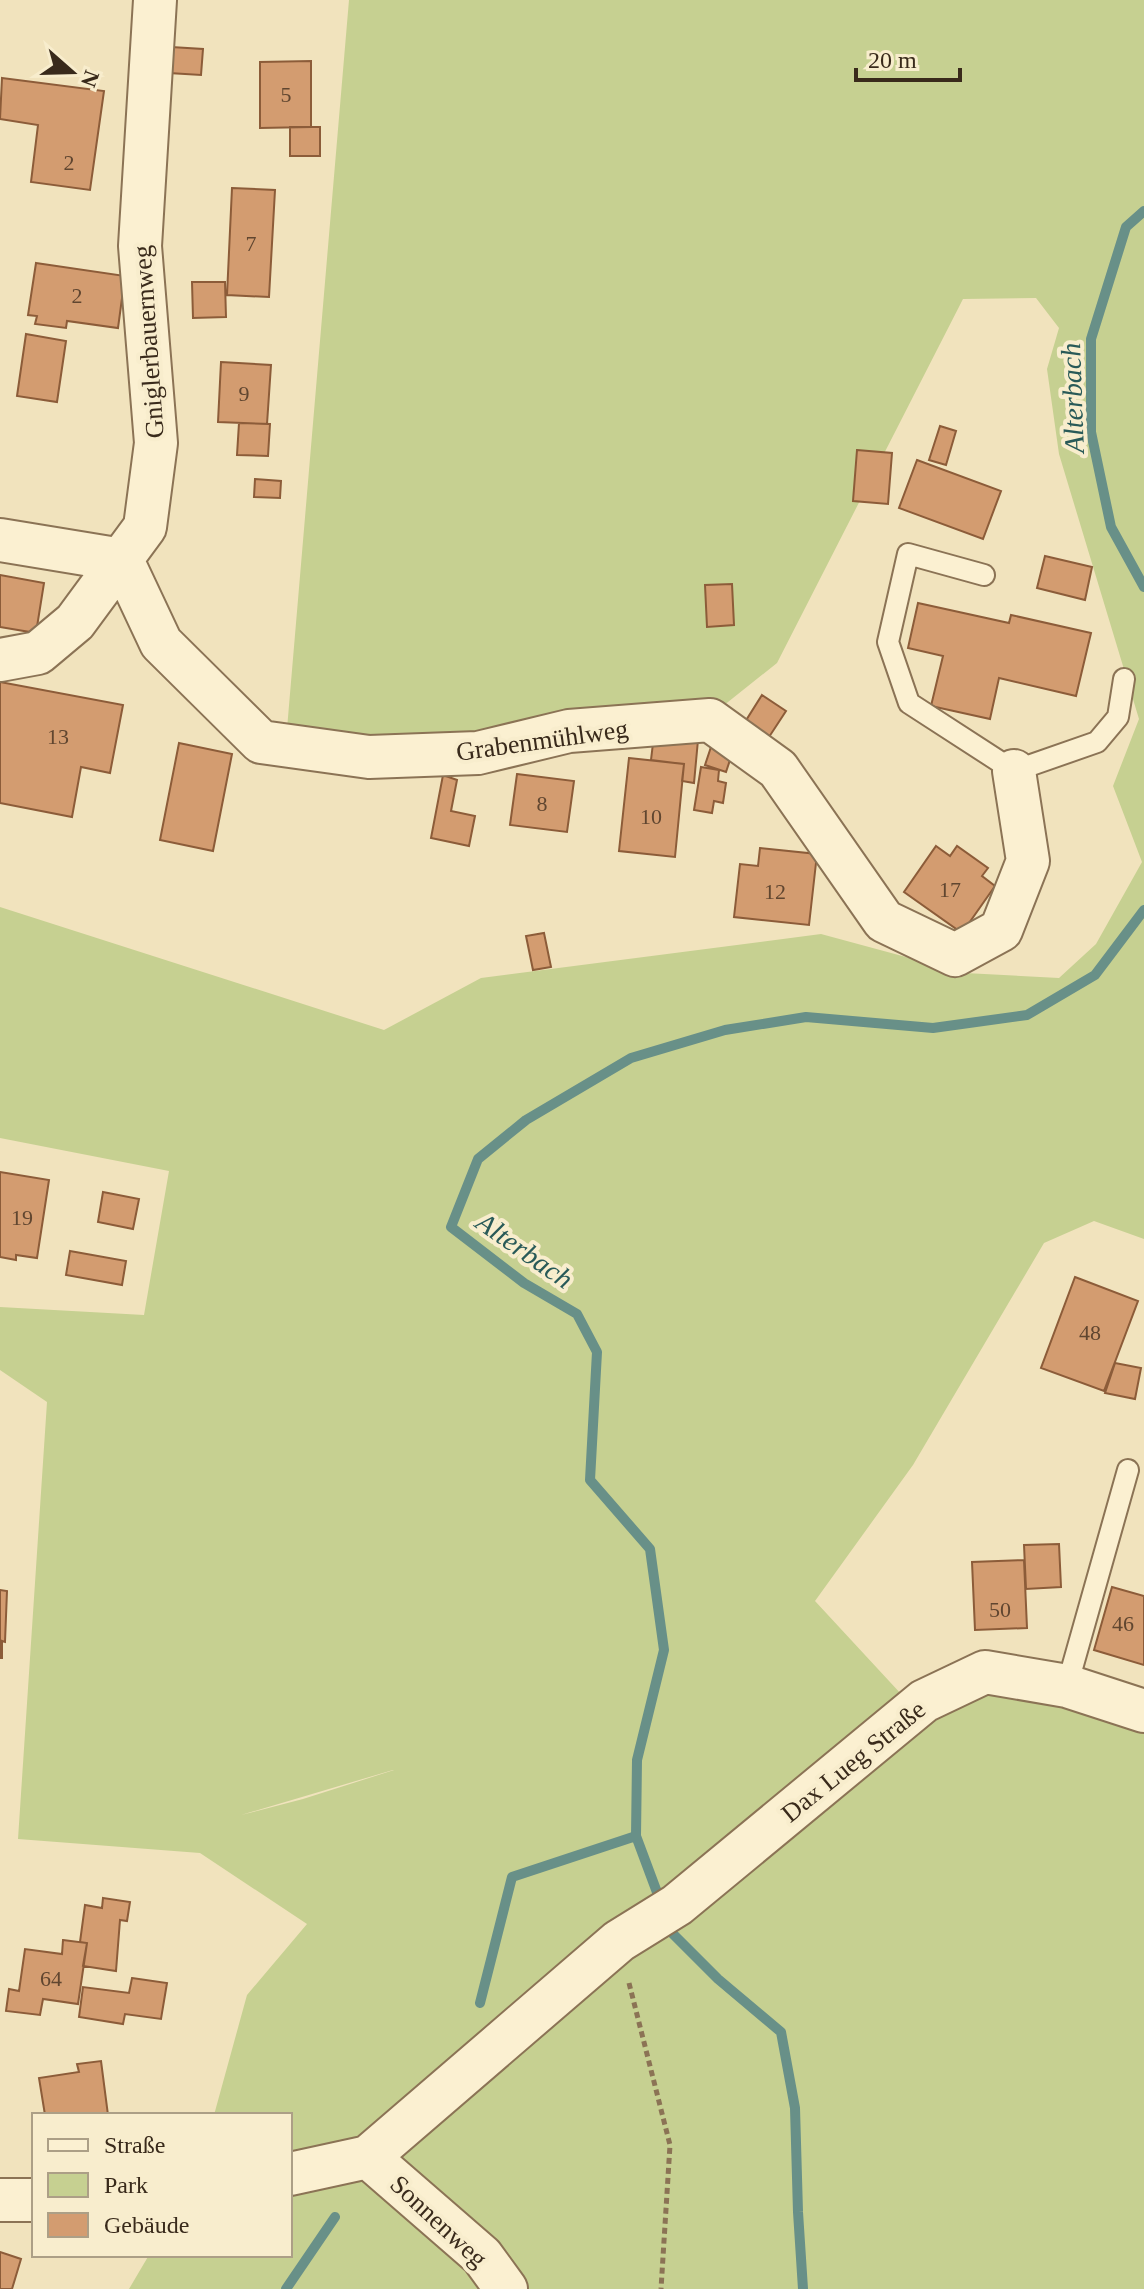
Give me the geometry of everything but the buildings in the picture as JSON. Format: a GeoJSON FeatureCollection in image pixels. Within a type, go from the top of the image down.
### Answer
{"type":"FeatureCollection","features":[{"type":"Feature","properties":{"kind":"street","name":"Gniglerbauernweg"},"geometry":{"type":"LineString","coordinates":[[0,660],[38,653],[75,622],[145,527],[156,443],[140,246],[155,0]]}},
{"type":"Feature","properties":{"kind":"street"},"geometry":{"type":"LineString","coordinates":[[0,540],[122,560]]}},
{"type":"Feature","properties":{"kind":"street","name":"Grabenmühlweg"},"geometry":{"type":"LineString","coordinates":[[122,560],[161,643],[261,742],[369,757],[478,753],[569,731],[710,720],[778,769],[884,921],[955,955],[1001,930],[1028,861],[1014,771]]}},
{"type":"Feature","properties":{"kind":"street","name":"Dax Lueg Straße"},"geometry":{"type":"LineString","coordinates":[[619,1941],[677,1905],[924,1701],[985,1672],[1067,1686],[1144,1711]]}},
{"type":"Feature","properties":{"kind":"street"},"geometry":{"type":"LineString","coordinates":[[292,2174],[368,2157],[619,1941]]}},
{"type":"Feature","properties":{"kind":"street","name":"Sonnenweg"},"geometry":{"type":"LineString","coordinates":[[368,2157],[482,2256],[506,2289]]}},
{"type":"Feature","properties":{"kind":"street"},"geometry":{"type":"LineString","coordinates":[[0,2200],[32,2200]]}},
{"type":"Feature","properties":{"kind":"lane"},"geometry":{"type":"LineString","coordinates":[[984,575],[908,554],[888,642],[909,703],[1014,771],[1097,742],[1118,717],[1124,679]]}},
{"type":"Feature","properties":{"kind":"lane"},"geometry":{"type":"LineString","coordinates":[[1067,1686],[1128,1470]]}},
{"type":"Feature","properties":{"kind":"path"},"geometry":{"type":"LineString","coordinates":[[619,1941],[670,2145],[661,2289]]}},
{"type":"Feature","properties":{"kind":"green space"},"geometry":{"type":"Polygon","coordinates":[[[349,0],[1144,0],[1144,1239],[1094,1221],[1044,1243],[913,1465],[815,1601],[902,1695],[1007,1673],[1144,1719],[1144,2289],[129,2289],[148,2257],[292,2257],[292,2113],[215,2113],[247,1995],[307,1924],[200,1853],[18,1839],[47,1402],[0,1370],[0,1307],[144,1315],[169,1171],[0,1138],[0,907],[384,1030],[481,978],[821,934],[965,973],[1059,978],[1096,944],[1142,862],[1113,786],[1139,719],[1059,454],[1047,369],[1059,328],[1036,298],[963,299],[777,663],[723,706],[434,749],[287,729],[349,0]],[[394,1770],[241,1815],[303,1799],[394,1770]]]}},
{"type":"Feature","properties":{"kind":"waterway","name":"Alterbach"},"geometry":{"type":"LineString","coordinates":[[1144,211],[1126,227],[1091,339],[1091,432],[1111,527],[1144,587]]}},
{"type":"Feature","properties":{"kind":"waterway","name":"Alterbach"},"geometry":{"type":"LineString","coordinates":[[480,2003],[512,1877],[636,1836],[637,1760],[664,1650],[650,1549],[590,1480],[597,1352],[577,1314],[524,1283],[451,1227],[478,1159],[526,1120],[631,1058],[725,1030],[806,1017],[933,1028],[1027,1015],[1095,975],[1144,910]]}},
{"type":"Feature","properties":{"kind":"waterway"},"geometry":{"type":"LineString","coordinates":[[636,1836],[661,1903]]}},
{"type":"Feature","properties":{"kind":"waterway"},"geometry":{"type":"LineString","coordinates":[[667,1922],[671,1932],[718,1979],[781,2032],[795,2108],[803,2289]]}},
{"type":"Feature","properties":{"kind":"waterway","name":"Alterbach"},"geometry":{"type":"LineString","coordinates":[[286,2289],[335,2217]]}}]}
